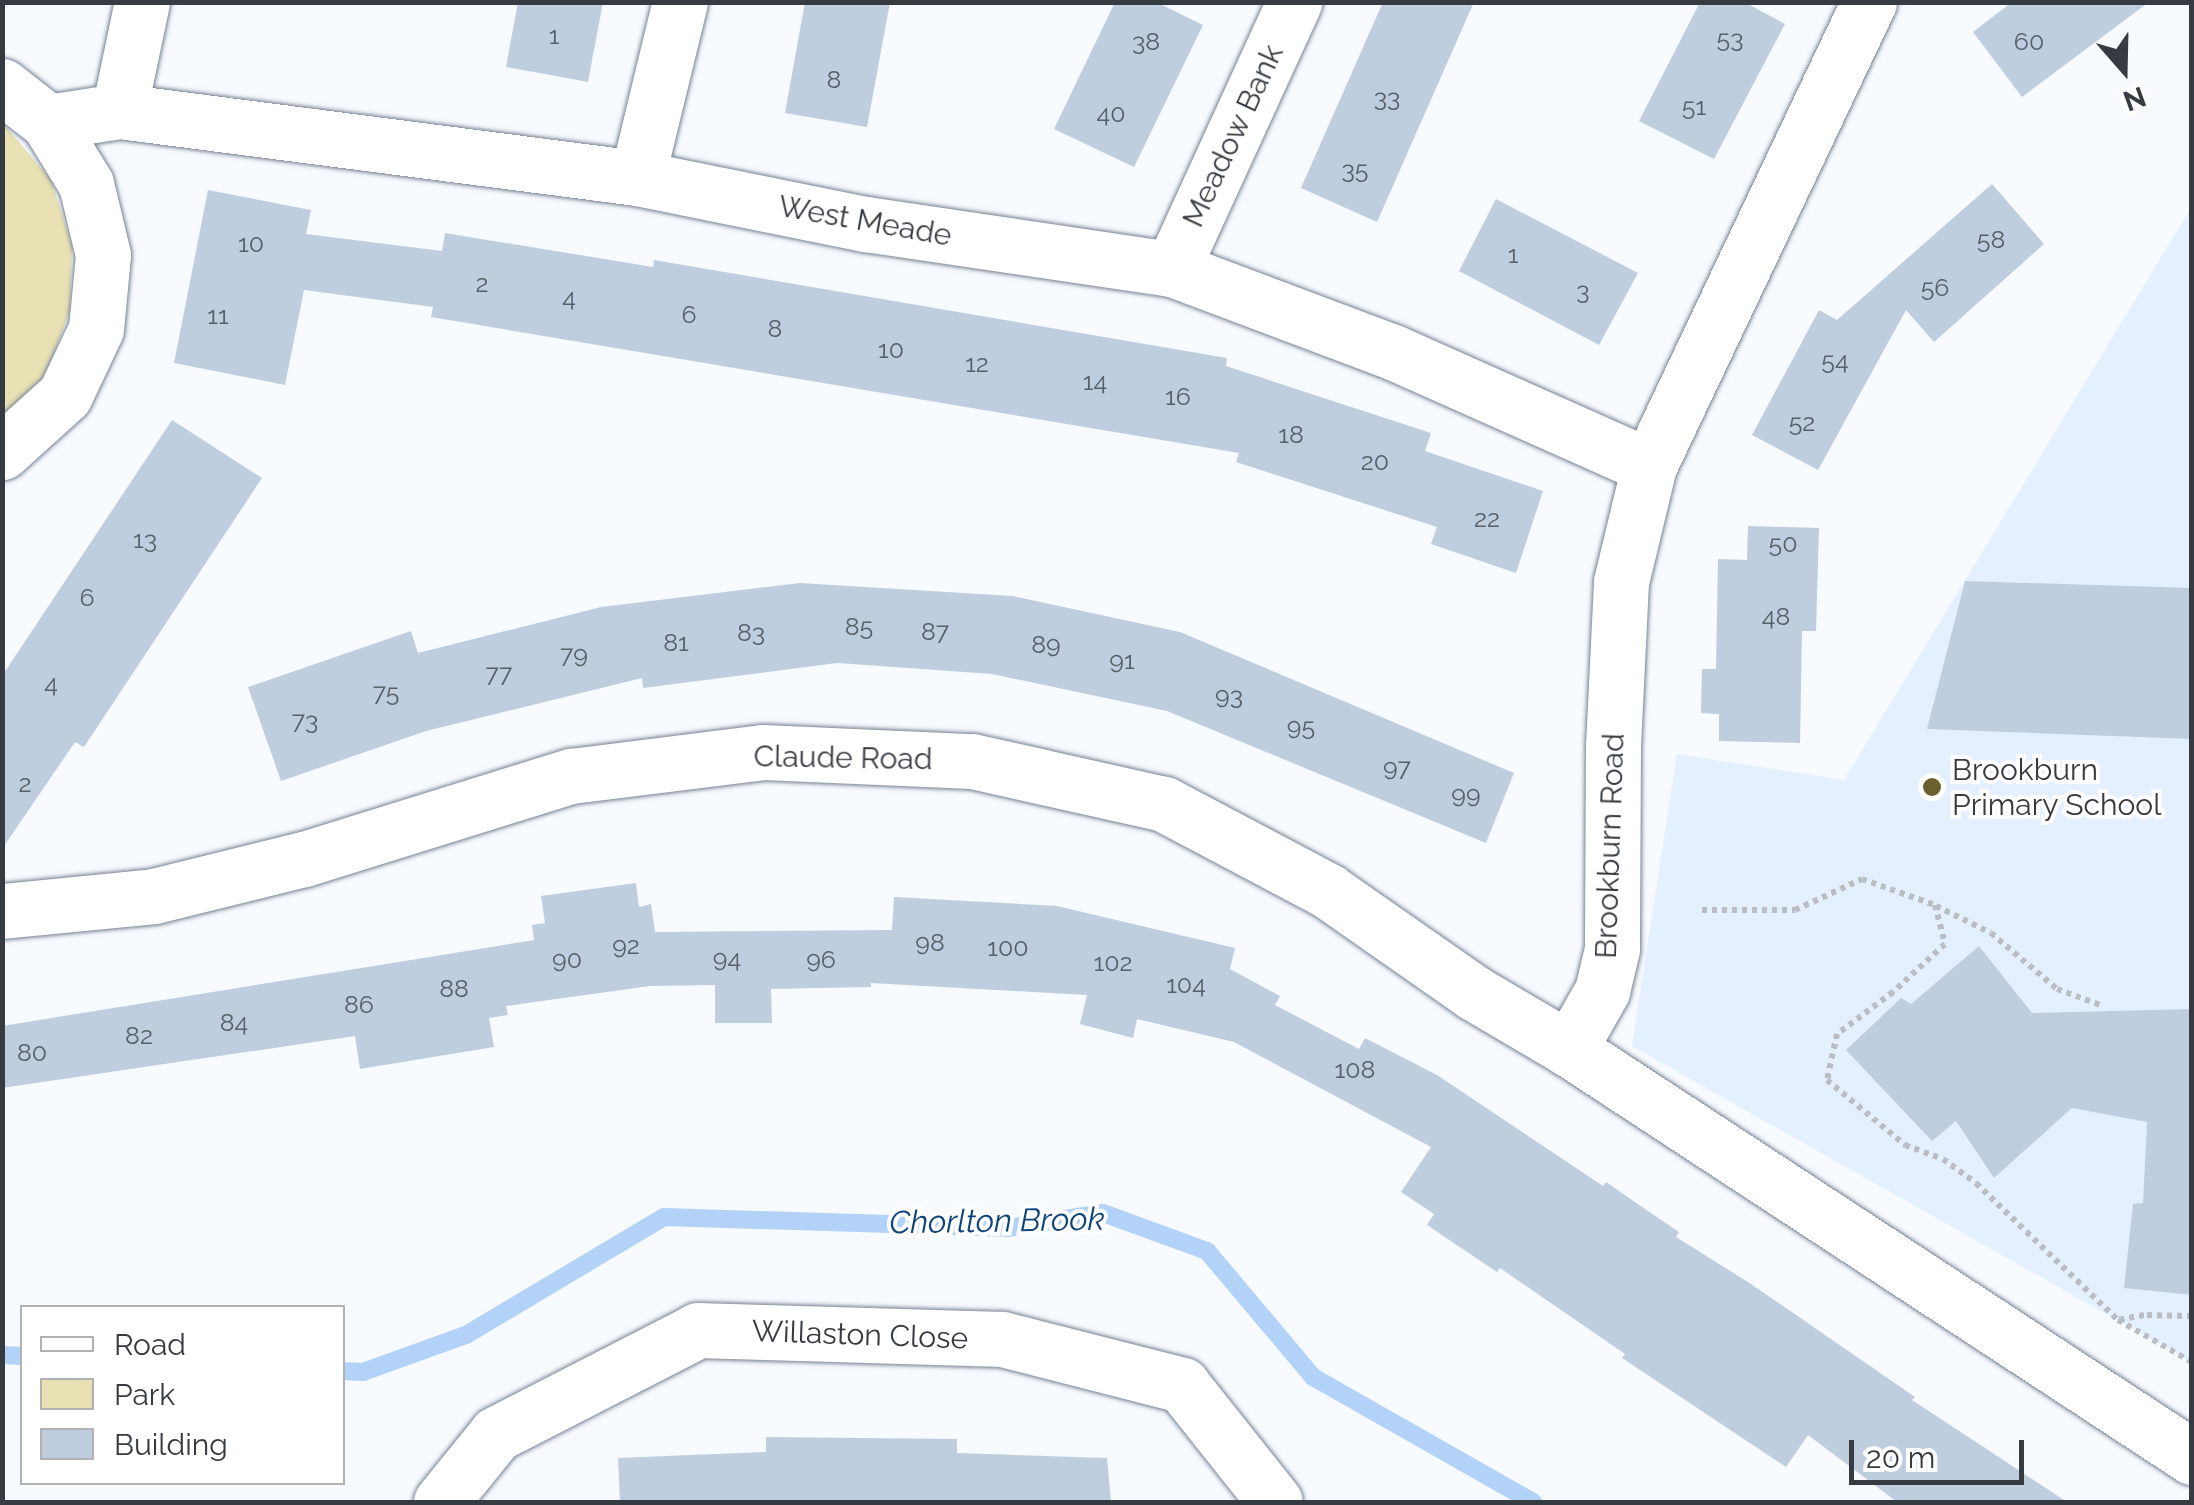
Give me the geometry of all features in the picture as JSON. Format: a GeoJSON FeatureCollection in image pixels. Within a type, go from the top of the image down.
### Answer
{"type":"FeatureCollection","features":[{"type":"Feature","properties":{"kind":"street"},"geometry":{"type":"LineString","coordinates":[[120,111],[142,2]]}},
{"type":"Feature","properties":{"kind":"street"},"geometry":{"type":"LineString","coordinates":[[637,178],[680,2]]}},
{"type":"Feature","properties":{"kind":"street","name":"Meadow Bank"},"geometry":{"type":"LineString","coordinates":[[1172,269],[1294,2]]}},
{"type":"Feature","properties":{"kind":"street","name":"Brookburn Road"},"geometry":{"type":"LineString","coordinates":[[1569,1049],[1602,991],[1612,949],[1613,745],[1621,582],[1649,466],[1869,2]]}},
{"type":"Feature","properties":{"kind":"street"},"geometry":{"type":"LineString","coordinates":[[2,86],[48,122],[86,184],[103,256],[96,329],[65,396],[2,452]]}},
{"type":"Feature","properties":{"kind":"street","name":"West Meade"},"geometry":{"type":"LineString","coordinates":[[48,122],[120,111],[637,178],[866,224],[1172,269],[1394,352],[1649,466]]}},
{"type":"Feature","properties":{"kind":"street","name":"Claude Road"},"geometry":{"type":"LineString","coordinates":[[2,912],[154,896],[304,858],[571,776],[763,752],[972,762],[1164,804],[1328,891],[1474,993],[1569,1049]]}},
{"type":"Feature","properties":{"kind":"street"},"geometry":{"type":"LineString","coordinates":[[1569,1049],[2192,1457]]}},
{"type":"Feature","properties":{"kind":"street","name":"Willaston Close"},"geometry":{"type":"LineString","coordinates":[[441,1502],[496,1434],[698,1330],[1002,1340],[1182,1384],[1275,1502]]}},
{"type":"Feature","properties":{"kind":"path"},"geometry":{"type":"LineString","coordinates":[[1702,910],[1795,910],[1862,880],[1935,905],[1991,933],[2057,989],[2102,1006]]}},
{"type":"Feature","properties":{"kind":"path"},"geometry":{"type":"LineString","coordinates":[[1935,905],[1944,944],[1893,992],[1837,1034],[1826,1080],[1905,1145],[1943,1158],[1976,1183],[2118,1320],[2192,1362]]}},
{"type":"Feature","properties":{"kind":"path"},"geometry":{"type":"LineString","coordinates":[[2118,1320],[2144,1315],[2192,1316]]}},
{"type":"Feature","properties":{"kind":"shaded area","name":"Brookburn Primary School"},"geometry":{"type":"Polygon","coordinates":[[[2191,208],[2191,1362],[1632,1046],[1677,754],[1844,780],[2191,208]]]}},
{"type":"Feature","properties":{"kind":"green space"},"geometry":{"type":"Polygon","coordinates":[[[2,122],[51,180],[72,245],[70,311],[45,375],[3,421],[2,122]]]}},
{"type":"Feature","properties":{"kind":"building"},"geometry":{"type":"Polygon","coordinates":[[[518,2],[603,2],[588,82],[506,67],[518,2]]]}},
{"type":"Feature","properties":{"kind":"building"},"geometry":{"type":"Polygon","coordinates":[[[805,2],[890,2],[867,127],[785,113],[805,2]]]}},
{"type":"Feature","properties":{"kind":"building"},"geometry":{"type":"Polygon","coordinates":[[[1115,2],[1156,2],[1203,25],[1134,167],[1054,129],[1115,2]]]}},
{"type":"Feature","properties":{"kind":"building"},"geometry":{"type":"Polygon","coordinates":[[[1383,2],[1474,2],[1377,222],[1301,188],[1383,2]]]}},
{"type":"Feature","properties":{"kind":"building"},"geometry":{"type":"Polygon","coordinates":[[[1700,2],[1744,2],[1785,24],[1714,159],[1639,121],[1700,2]]]}},
{"type":"Feature","properties":{"kind":"building"},"geometry":{"type":"Polygon","coordinates":[[[2012,2],[2149,2],[2022,97],[1973,32],[2012,2]]]}},
{"type":"Feature","properties":{"kind":"building"},"geometry":{"type":"Polygon","coordinates":[[[1992,184],[2044,244],[1934,342],[1906,310],[1818,470],[1752,435],[1819,310],[1837,320],[1992,184]]]}},
{"type":"Feature","properties":{"kind":"building"},"geometry":{"type":"Polygon","coordinates":[[[208,190],[311,210],[306,234],[442,251],[445,233],[653,267],[654,260],[1227,358],[1226,366],[1431,433],[1425,451],[1543,491],[1516,573],[1431,544],[1437,527],[1236,462],[1239,453],[431,317],[433,307],[304,290],[285,385],[174,363],[208,190]]]}},
{"type":"Feature","properties":{"kind":"building"},"geometry":{"type":"Polygon","coordinates":[[[1496,199],[1638,273],[1599,345],[1459,271],[1496,199]]]}},
{"type":"Feature","properties":{"kind":"building"},"geometry":{"type":"Polygon","coordinates":[[[172,420],[262,478],[84,747],[75,742],[2,849],[2,676],[172,420]]]}},
{"type":"Feature","properties":{"kind":"building"},"geometry":{"type":"Polygon","coordinates":[[[1748,526],[1819,528],[1816,631],[1802,631],[1800,743],[1719,741],[1719,714],[1701,713],[1702,669],[1716,669],[1718,559],[1747,560],[1748,526]]]}},
{"type":"Feature","properties":{"kind":"building","name":"Brookburn Primary School"},"geometry":{"type":"Polygon","coordinates":[[[1965,581],[2192,588],[2192,739],[1927,729],[1965,581]]]}},
{"type":"Feature","properties":{"kind":"building"},"geometry":{"type":"Polygon","coordinates":[[[800,583],[1012,596],[1180,632],[1514,773],[1486,843],[1167,711],[992,674],[837,663],[643,688],[642,678],[426,731],[281,781],[248,687],[411,631],[418,653],[601,607],[800,583]]]}},
{"type":"Feature","properties":{"kind":"building"},"geometry":{"type":"Polygon","coordinates":[[[636,883],[639,907],[651,904],[655,932],[892,930],[894,897],[1057,906],[1235,948],[1230,969],[1280,996],[1275,1005],[1359,1049],[1365,1038],[1437,1075],[1603,1186],[1606,1182],[1679,1232],[1676,1237],[1751,1284],[1915,1397],[1912,1400],[2067,1502],[1897,1502],[1808,1435],[1786,1467],[1622,1358],[1625,1354],[1500,1268],[1497,1272],[1427,1225],[1434,1214],[1401,1192],[1431,1147],[1234,1042],[1137,1019],[1133,1038],[1080,1024],[1087,995],[871,983],[871,987],[771,989],[772,1023],[715,1023],[715,985],[650,986],[506,1006],[508,1015],[489,1018],[494,1047],[360,1069],[355,1036],[2,1088],[2,1026],[534,940],[532,925],[545,923],[541,896],[636,883]]]}},
{"type":"Feature","properties":{"kind":"building"},"geometry":{"type":"Polygon","coordinates":[[[1979,946],[2032,1013],[2192,1009],[2192,1295],[2124,1288],[2133,1204],[2143,1203],[2147,1122],[2072,1108],[1994,1178],[1956,1121],[1932,1141],[1846,1050],[1901,998],[1911,1004],[1979,946]]]}},
{"type":"Feature","properties":{"kind":"building"},"geometry":{"type":"Polygon","coordinates":[[[766,1437],[957,1439],[957,1453],[1107,1458],[1111,1502],[620,1502],[618,1458],[766,1452],[766,1437]]]}},
{"type":"Feature","properties":{"kind":"waterway","name":"Chorlton Brook"},"geometry":{"type":"LineString","coordinates":[[345,1371],[363,1372],[466,1335],[664,1217],[1008,1228],[1103,1213],[1207,1251],[1313,1377],[1533,1502]]}},
{"type":"Feature","properties":{"kind":"waterway","name":"Chorlton Brook"},"geometry":{"type":"LineString","coordinates":[[2,1355],[20,1356]]}},
{"type":"Feature","properties":{"kind":"place","name":"Brookburn Primary School"},"geometry":{"type":"Point","coordinates":[1932,787]}}]}
